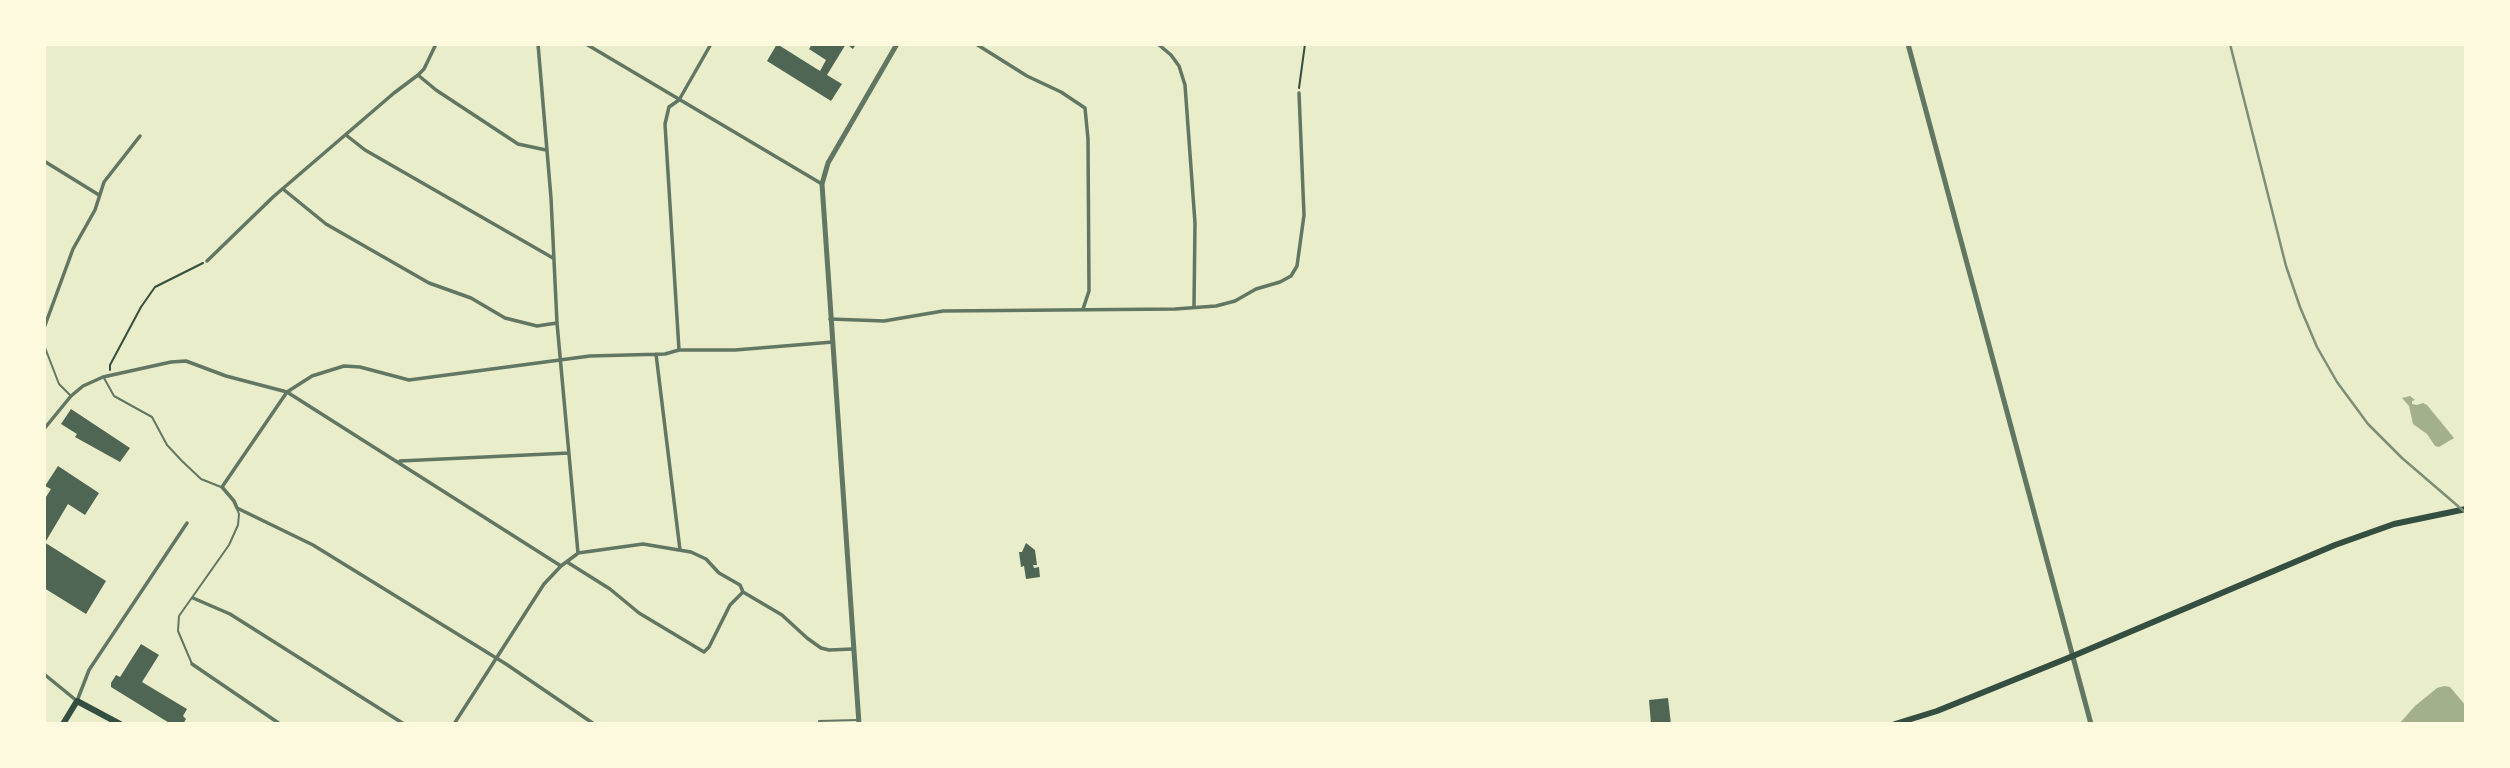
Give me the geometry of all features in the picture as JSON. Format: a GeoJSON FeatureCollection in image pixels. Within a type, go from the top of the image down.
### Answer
{"type":"FeatureCollection","features":[{"type":"Feature","properties":{"kind":"highway"},"geometry":{"type":"LineString","coordinates":[[1895,724],[1937,712],[2334,545],[2374,530],[2466,509]]}},
{"type":"Feature","properties":{"kind":"highway"},"geometry":{"type":"LineString","coordinates":[[63,724],[77,701],[120,724]]}},
{"type":"Feature","properties":{"kind":"street"},"geometry":{"type":"LineString","coordinates":[[207,261],[283,190],[418,75],[424,69],[436,44]]}},
{"type":"Feature","properties":{"kind":"street"},"geometry":{"type":"LineString","coordinates":[[538,44],[557,323],[578,553]]}},
{"type":"Feature","properties":{"kind":"street"},"geometry":{"type":"LineString","coordinates":[[586,44],[822,184]]}},
{"type":"Feature","properties":{"kind":"street"},"geometry":{"type":"LineString","coordinates":[[679,350],[665,124],[669,107],[679,100],[711,44]]}},
{"type":"Feature","properties":{"kind":"street"},"geometry":{"type":"LineString","coordinates":[[859,722],[822,184],[828,163],[897,44]]}},
{"type":"Feature","properties":{"kind":"street"},"geometry":{"type":"LineString","coordinates":[[976,44],[1085,108],[1088,139],[1089,290],[1083,309]]}},
{"type":"Feature","properties":{"kind":"street"},"geometry":{"type":"LineString","coordinates":[[1158,44],[1179,66],[1185,85],[1195,223],[1194,306]]}},
{"type":"Feature","properties":{"kind":"street"},"geometry":{"type":"LineString","coordinates":[[1908,44],[2091,724]]}},
{"type":"Feature","properties":{"kind":"street"},"geometry":{"type":"LineString","coordinates":[[418,75],[436,90],[518,144],[546,150]]}},
{"type":"Feature","properties":{"kind":"street"},"geometry":{"type":"LineString","coordinates":[[831,319],[884,321],[943,311],[1174,309],[1216,306],[1280,282],[1291,276],[1297,266],[1304,215],[1299,93]]}},
{"type":"Feature","properties":{"kind":"street"},"geometry":{"type":"LineString","coordinates":[[346,135],[365,150],[553,258]]}},
{"type":"Feature","properties":{"kind":"street"},"geometry":{"type":"LineString","coordinates":[[44,328],[73,249],[95,210],[104,182],[139,136]]}},
{"type":"Feature","properties":{"kind":"street"},"geometry":{"type":"LineString","coordinates":[[44,161],[99,195]]}},
{"type":"Feature","properties":{"kind":"street"},"geometry":{"type":"LineString","coordinates":[[283,190],[326,224],[429,283],[471,298],[505,318],[537,326],[557,323]]}},
{"type":"Feature","properties":{"kind":"street"},"geometry":{"type":"LineString","coordinates":[[594,724],[496,659],[313,545],[237,508],[222,487],[287,392],[312,376],[344,366],[360,367],[409,380],[561,358],[833,342]]}},
{"type":"Feature","properties":{"kind":"street"},"geometry":{"type":"LineString","coordinates":[[656,354],[680,550]]}},
{"type":"Feature","properties":{"kind":"street"},"geometry":{"type":"LineString","coordinates":[[44,429],[71,396],[83,386],[110,374],[186,361],[226,376],[287,392],[561,566]]}},
{"type":"Feature","properties":{"kind":"street"},"geometry":{"type":"LineString","coordinates":[[397,461],[569,453]]}},
{"type":"Feature","properties":{"kind":"street"},"geometry":{"type":"LineString","coordinates":[[44,674],[77,701],[89,670],[187,523]]}},
{"type":"Feature","properties":{"kind":"street"},"geometry":{"type":"LineString","coordinates":[[454,724],[544,584],[578,553],[643,544],[691,552],[706,559],[719,573],[740,586],[743,592],[782,615],[807,639],[821,648],[854,649]]}},
{"type":"Feature","properties":{"kind":"street"},"geometry":{"type":"LineString","coordinates":[[567,562],[602,584],[639,613],[704,652],[730,605],[743,592]]}},
{"type":"Feature","properties":{"kind":"street"},"geometry":{"type":"LineString","coordinates":[[193,598],[230,614],[404,724]]}},
{"type":"Feature","properties":{"kind":"street"},"geometry":{"type":"LineString","coordinates":[[192,664],[280,724]]}},
{"type":"Feature","properties":{"kind":"lane"},"geometry":{"type":"LineString","coordinates":[[44,345],[59,384],[71,396]]}},
{"type":"Feature","properties":{"kind":"lane"},"geometry":{"type":"LineString","coordinates":[[103,377],[114,396],[152,417],[167,445],[201,479],[222,487]]}},
{"type":"Feature","properties":{"kind":"lane"},"geometry":{"type":"LineString","coordinates":[[192,664],[178,631],[178,615],[193,598],[229,545],[238,525],[237,508]]}},
{"type":"Feature","properties":{"kind":"lane"},"geometry":{"type":"LineString","coordinates":[[819,724],[819,721],[859,722]]}},
{"type":"Feature","properties":{"kind":"path"},"geometry":{"type":"LineString","coordinates":[[1299,93],[1305,44]]}},
{"type":"Feature","properties":{"kind":"path"},"geometry":{"type":"LineString","coordinates":[[110,374],[110,365],[141,307],[155,287],[207,261]]}},
{"type":"Feature","properties":{"kind":"shaded area"},"geometry":{"type":"Polygon","coordinates":[[[2410,396],[2415,400],[2412,404],[2427,405],[2454,438],[2439,447],[2435,446],[2427,434],[2413,424],[2409,406],[2402,398],[2410,396]]]}},
{"type":"Feature","properties":{"kind":"shaded area"},"geometry":{"type":"Polygon","coordinates":[[[2450,687],[2466,706],[2466,724],[2399,724],[2415,706],[2437,688],[2450,687]]]}},
{"type":"Feature","properties":{"kind":"building"},"geometry":{"type":"Polygon","coordinates":[[[777,44],[820,71],[826,60],[809,49],[812,44],[846,44],[827,75],[842,84],[831,101],[767,61],[777,44]]]}},
{"type":"Feature","properties":{"kind":"building"},"geometry":{"type":"Polygon","coordinates":[[[71,409],[130,448],[120,462],[75,437],[77,434],[61,424],[71,409]]]}},
{"type":"Feature","properties":{"kind":"building"},"geometry":{"type":"Polygon","coordinates":[[[58,466],[99,493],[85,515],[68,504],[46,541],[44,500],[51,489],[45,486],[58,466]]]}},
{"type":"Feature","properties":{"kind":"building"},"geometry":{"type":"Polygon","coordinates":[[[44,542],[106,581],[86,614],[44,588],[44,542]]]}},
{"type":"Feature","properties":{"kind":"building"},"geometry":{"type":"Polygon","coordinates":[[[1026,543],[1035,550],[1037,565],[1033,565],[1034,568],[1039,567],[1040,577],[1026,579],[1024,566],[1021,567],[1019,552],[1022,552],[1026,543]]]}},
{"type":"Feature","properties":{"kind":"building"},"geometry":{"type":"Polygon","coordinates":[[[141,644],[159,655],[142,682],[187,709],[183,724],[171,724],[111,687],[116,675],[120,677],[141,644]]]}},
{"type":"Feature","properties":{"kind":"building"},"geometry":{"type":"Polygon","coordinates":[[[1668,698],[1671,724],[1651,724],[1649,700],[1668,698]]]}},
{"type":"Feature","properties":{"kind":"railway"},"geometry":{"type":"LineString","coordinates":[[2230,44],[2286,266],[2317,347],[2337,382],[2368,424],[2402,458],[2466,513]]}}]}
